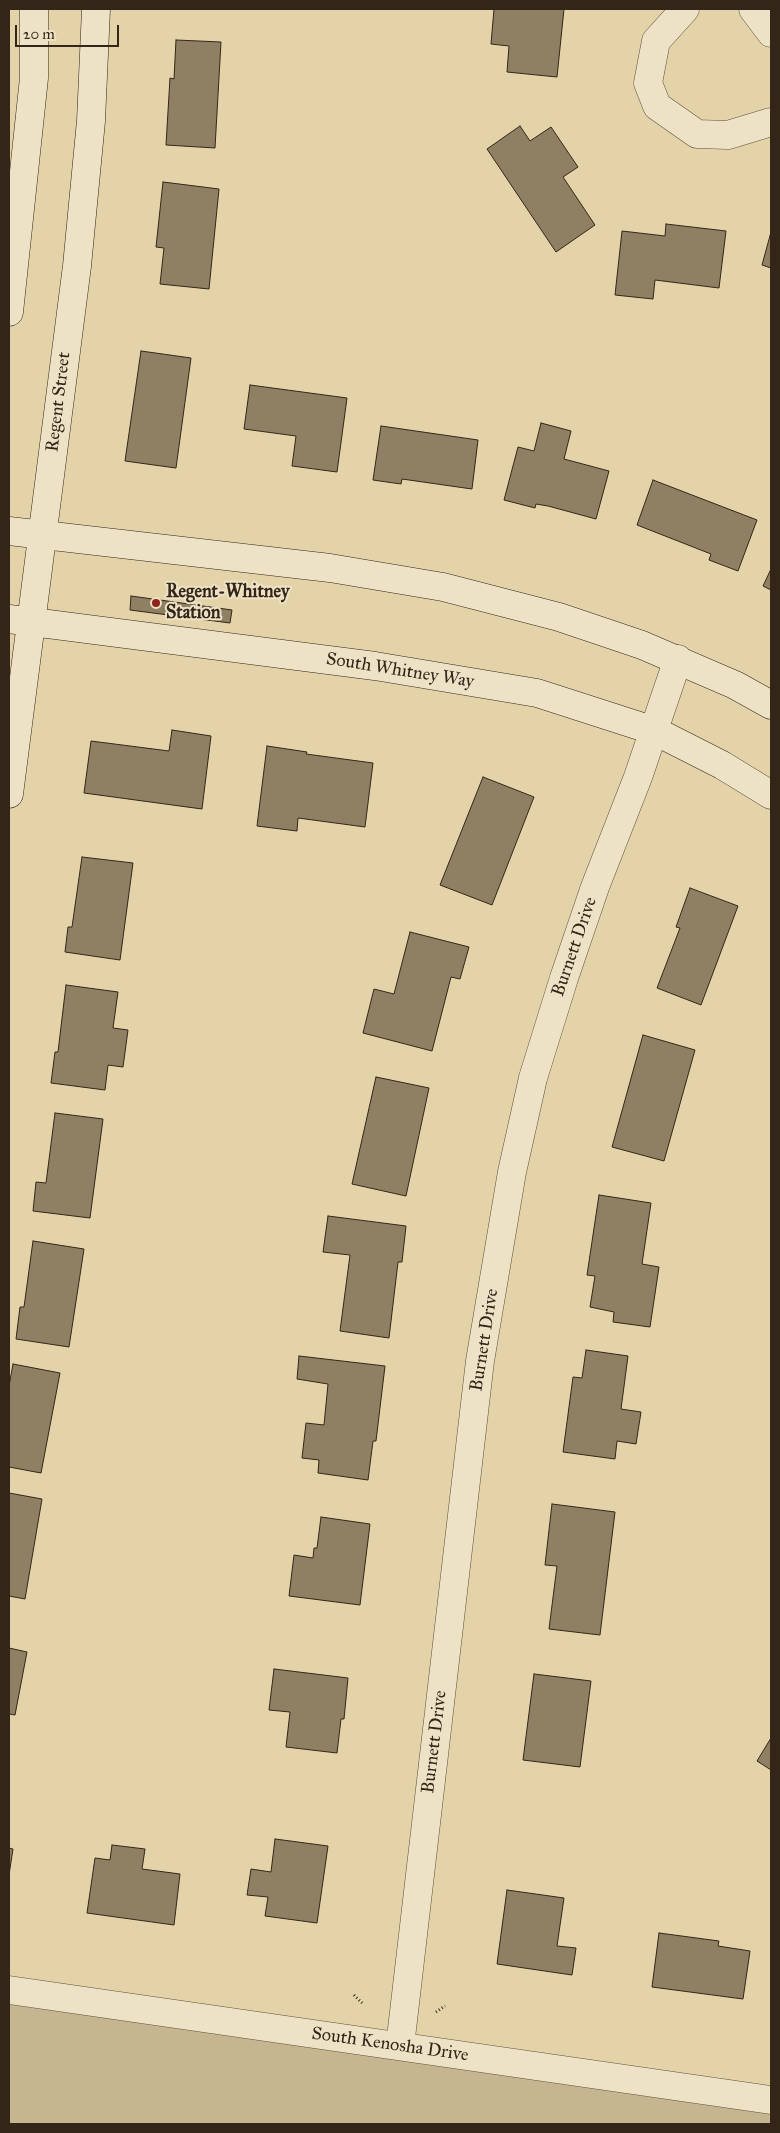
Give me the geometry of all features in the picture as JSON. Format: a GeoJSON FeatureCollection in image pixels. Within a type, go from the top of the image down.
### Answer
{"type":"FeatureCollection","features":[{"type":"Feature","properties":{"kind":"street"},"geometry":{"type":"LineString","coordinates":[[9,312],[34,78],[34,9]]}},
{"type":"Feature","properties":{"kind":"street","name":"Regent Street"},"geometry":{"type":"LineString","coordinates":[[9,794],[19,620],[42,535],[86,189],[96,9]]}},
{"type":"Feature","properties":{"kind":"street"},"geometry":{"type":"LineString","coordinates":[[685,9],[656,41],[648,83],[657,106],[697,134],[728,135],[771,122]]}},
{"type":"Feature","properties":{"kind":"street"},"geometry":{"type":"LineString","coordinates":[[753,9],[771,33]]}},
{"type":"Feature","properties":{"kind":"street"},"geometry":{"type":"LineString","coordinates":[[9,531],[330,568],[443,587],[560,617],[642,645],[735,685],[771,705]]}},
{"type":"Feature","properties":{"kind":"street","name":"South Whitney Way"},"geometry":{"type":"LineString","coordinates":[[19,620],[375,666],[537,693],[655,731],[722,765],[771,795]]}},
{"type":"Feature","properties":{"kind":"street","name":"Burnett Drive"},"geometry":{"type":"LineString","coordinates":[[400,2046],[480,1361],[512,1172],[534,1078],[564,978],[595,887],[655,731],[678,659]]}},
{"type":"Feature","properties":{"kind":"street","name":"South Kenosha Drive"},"geometry":{"type":"LineString","coordinates":[[9,1990],[771,2100]]}},
{"type":"Feature","properties":{"kind":"path"},"geometry":{"type":"LineString","coordinates":[[354,1995],[362,2003]]}},
{"type":"Feature","properties":{"kind":"path"},"geometry":{"type":"LineString","coordinates":[[436,2012],[445,2006]]}},
{"type":"Feature","properties":{"kind":"shaded area"},"geometry":{"type":"Polygon","coordinates":[[[9,1990],[771,2100],[771,2124],[9,2124],[9,1990]]]}},
{"type":"Feature","properties":{"kind":"building"},"geometry":{"type":"Polygon","coordinates":[[[494,9],[564,9],[557,77],[507,72],[509,46],[491,44],[494,9]]]}},
{"type":"Feature","properties":{"kind":"building"},"geometry":{"type":"Polygon","coordinates":[[[176,40],[221,42],[215,148],[166,145],[170,78],[174,79],[176,40]]]}},
{"type":"Feature","properties":{"kind":"building"},"geometry":{"type":"Polygon","coordinates":[[[520,126],[530,141],[551,127],[578,167],[563,177],[595,225],[556,252],[487,149],[520,126]]]}},
{"type":"Feature","properties":{"kind":"building"},"geometry":{"type":"Polygon","coordinates":[[[163,182],[219,189],[209,289],[160,284],[164,248],[156,247],[163,182]]]}},
{"type":"Feature","properties":{"kind":"building"},"geometry":{"type":"Polygon","coordinates":[[[666,224],[726,231],[719,288],[655,280],[653,299],[615,295],[622,231],[665,236],[666,224]]]}},
{"type":"Feature","properties":{"kind":"building"},"geometry":{"type":"Polygon","coordinates":[[[771,232],[771,268],[762,265],[771,232]]]}},
{"type":"Feature","properties":{"kind":"building"},"geometry":{"type":"Polygon","coordinates":[[[141,351],[191,358],[176,468],[125,461],[141,351]]]}},
{"type":"Feature","properties":{"kind":"building"},"geometry":{"type":"Polygon","coordinates":[[[250,385],[347,398],[337,472],[292,466],[296,436],[244,429],[250,385]]]}},
{"type":"Feature","properties":{"kind":"building"},"geometry":{"type":"Polygon","coordinates":[[[541,423],[571,431],[564,459],[609,471],[596,519],[548,506],[536,504],[535,508],[504,500],[518,447],[534,451],[541,423]]]}},
{"type":"Feature","properties":{"kind":"building"},"geometry":{"type":"Polygon","coordinates":[[[381,426],[478,440],[472,489],[402,479],[401,484],[373,480],[381,426]]]}},
{"type":"Feature","properties":{"kind":"building"},"geometry":{"type":"Polygon","coordinates":[[[653,480],[757,520],[738,571],[709,560],[711,554],[637,525],[653,480]]]}},
{"type":"Feature","properties":{"kind":"building"},"geometry":{"type":"Polygon","coordinates":[[[771,569],[771,590],[763,586],[771,569]]]}},
{"type":"Feature","properties":{"kind":"building","name":"Regent-Whitney Station"},"geometry":{"type":"Polygon","coordinates":[[[131,596],[232,610],[230,623],[130,610],[131,596]]]}},
{"type":"Feature","properties":{"kind":"building"},"geometry":{"type":"Polygon","coordinates":[[[172,730],[211,736],[202,809],[84,793],[91,741],[169,751],[172,730]]]}},
{"type":"Feature","properties":{"kind":"building"},"geometry":{"type":"Polygon","coordinates":[[[267,746],[307,752],[306,754],[373,763],[365,827],[298,818],[297,831],[257,826],[267,746]]]}},
{"type":"Feature","properties":{"kind":"building"},"geometry":{"type":"Polygon","coordinates":[[[483,777],[534,797],[492,905],[440,885],[483,777]]]}},
{"type":"Feature","properties":{"kind":"building"},"geometry":{"type":"Polygon","coordinates":[[[82,857],[133,863],[120,960],[65,952],[68,927],[72,927],[82,857]]]}},
{"type":"Feature","properties":{"kind":"building"},"geometry":{"type":"Polygon","coordinates":[[[690,888],[738,906],[701,1005],[657,988],[680,928],[676,927],[690,888]]]}},
{"type":"Feature","properties":{"kind":"building"},"geometry":{"type":"Polygon","coordinates":[[[410,932],[469,947],[460,979],[451,977],[432,1051],[363,1033],[374,989],[394,994],[410,932]]]}},
{"type":"Feature","properties":{"kind":"building"},"geometry":{"type":"Polygon","coordinates":[[[66,985],[118,992],[113,1028],[128,1030],[123,1067],[108,1065],[105,1090],[51,1083],[55,1052],[58,1052],[66,985]]]}},
{"type":"Feature","properties":{"kind":"building"},"geometry":{"type":"Polygon","coordinates":[[[643,1035],[695,1050],[664,1161],[612,1147],[643,1035]]]}},
{"type":"Feature","properties":{"kind":"building"},"geometry":{"type":"Polygon","coordinates":[[[376,1077],[429,1088],[406,1196],[352,1184],[376,1077]]]}},
{"type":"Feature","properties":{"kind":"building"},"geometry":{"type":"Polygon","coordinates":[[[55,1113],[103,1119],[90,1218],[33,1211],[36,1182],[46,1183],[55,1113]]]}},
{"type":"Feature","properties":{"kind":"building"},"geometry":{"type":"Polygon","coordinates":[[[599,1195],[651,1203],[642,1264],[659,1267],[650,1327],[613,1322],[614,1312],[590,1307],[595,1276],[587,1275],[599,1195]]]}},
{"type":"Feature","properties":{"kind":"building"},"geometry":{"type":"Polygon","coordinates":[[[328,1216],[406,1226],[402,1262],[398,1262],[389,1338],[340,1331],[350,1255],[323,1252],[328,1216]]]}},
{"type":"Feature","properties":{"kind":"building"},"geometry":{"type":"Polygon","coordinates":[[[33,1241],[84,1249],[69,1347],[16,1339],[20,1307],[24,1307],[33,1241]]]}},
{"type":"Feature","properties":{"kind":"building"},"geometry":{"type":"Polygon","coordinates":[[[586,1350],[628,1356],[621,1409],[641,1412],[636,1444],[617,1441],[615,1459],[563,1452],[573,1377],[582,1378],[586,1350]]]}},
{"type":"Feature","properties":{"kind":"building"},"geometry":{"type":"Polygon","coordinates":[[[299,1356],[385,1366],[376,1441],[373,1441],[368,1480],[318,1473],[319,1460],[302,1458],[306,1423],[324,1425],[328,1384],[297,1379],[299,1356]]]}},
{"type":"Feature","properties":{"kind":"building"},"geometry":{"type":"Polygon","coordinates":[[[13,1364],[60,1373],[41,1473],[9,1467],[9,1386],[13,1364]]]}},
{"type":"Feature","properties":{"kind":"building"},"geometry":{"type":"Polygon","coordinates":[[[9,1493],[42,1499],[25,1599],[9,1596],[9,1493]]]}},
{"type":"Feature","properties":{"kind":"building"},"geometry":{"type":"Polygon","coordinates":[[[552,1504],[615,1512],[600,1635],[549,1629],[557,1566],[545,1565],[552,1504]]]}},
{"type":"Feature","properties":{"kind":"building"},"geometry":{"type":"Polygon","coordinates":[[[321,1517],[370,1524],[360,1605],[289,1596],[294,1555],[313,1558],[314,1548],[317,1548],[321,1517]]]}},
{"type":"Feature","properties":{"kind":"building"},"geometry":{"type":"Polygon","coordinates":[[[9,1648],[27,1652],[15,1715],[9,1714],[9,1648]]]}},
{"type":"Feature","properties":{"kind":"building"},"geometry":{"type":"Polygon","coordinates":[[[274,1669],[348,1678],[344,1719],[341,1719],[337,1753],[286,1747],[290,1712],[269,1710],[274,1669]]]}},
{"type":"Feature","properties":{"kind":"building"},"geometry":{"type":"Polygon","coordinates":[[[534,1674],[591,1681],[580,1767],[523,1760],[534,1674]]]}},
{"type":"Feature","properties":{"kind":"building"},"geometry":{"type":"Polygon","coordinates":[[[771,1738],[771,1770],[757,1761],[771,1738]]]}},
{"type":"Feature","properties":{"kind":"building"},"geometry":{"type":"Polygon","coordinates":[[[275,1839],[328,1846],[317,1923],[265,1916],[268,1897],[247,1895],[251,1869],[271,1872],[275,1839]]]}},
{"type":"Feature","properties":{"kind":"building"},"geometry":{"type":"Polygon","coordinates":[[[112,1845],[145,1849],[142,1869],[180,1874],[174,1925],[87,1913],[95,1858],[110,1860],[112,1845]]]}},
{"type":"Feature","properties":{"kind":"building"},"geometry":{"type":"Polygon","coordinates":[[[9,1848],[13,1849],[9,1875],[9,1848]]]}},
{"type":"Feature","properties":{"kind":"building"},"geometry":{"type":"Polygon","coordinates":[[[507,1890],[564,1898],[557,1946],[576,1948],[572,1975],[497,1964],[507,1890]]]}},
{"type":"Feature","properties":{"kind":"building"},"geometry":{"type":"Polygon","coordinates":[[[659,1933],[719,1941],[718,1946],[750,1951],[743,1999],[652,1987],[659,1933]]]}},
{"type":"Feature","properties":{"kind":"place","name":"Regent-Whitney Station"},"geometry":{"type":"Point","coordinates":[156,603]}}]}
